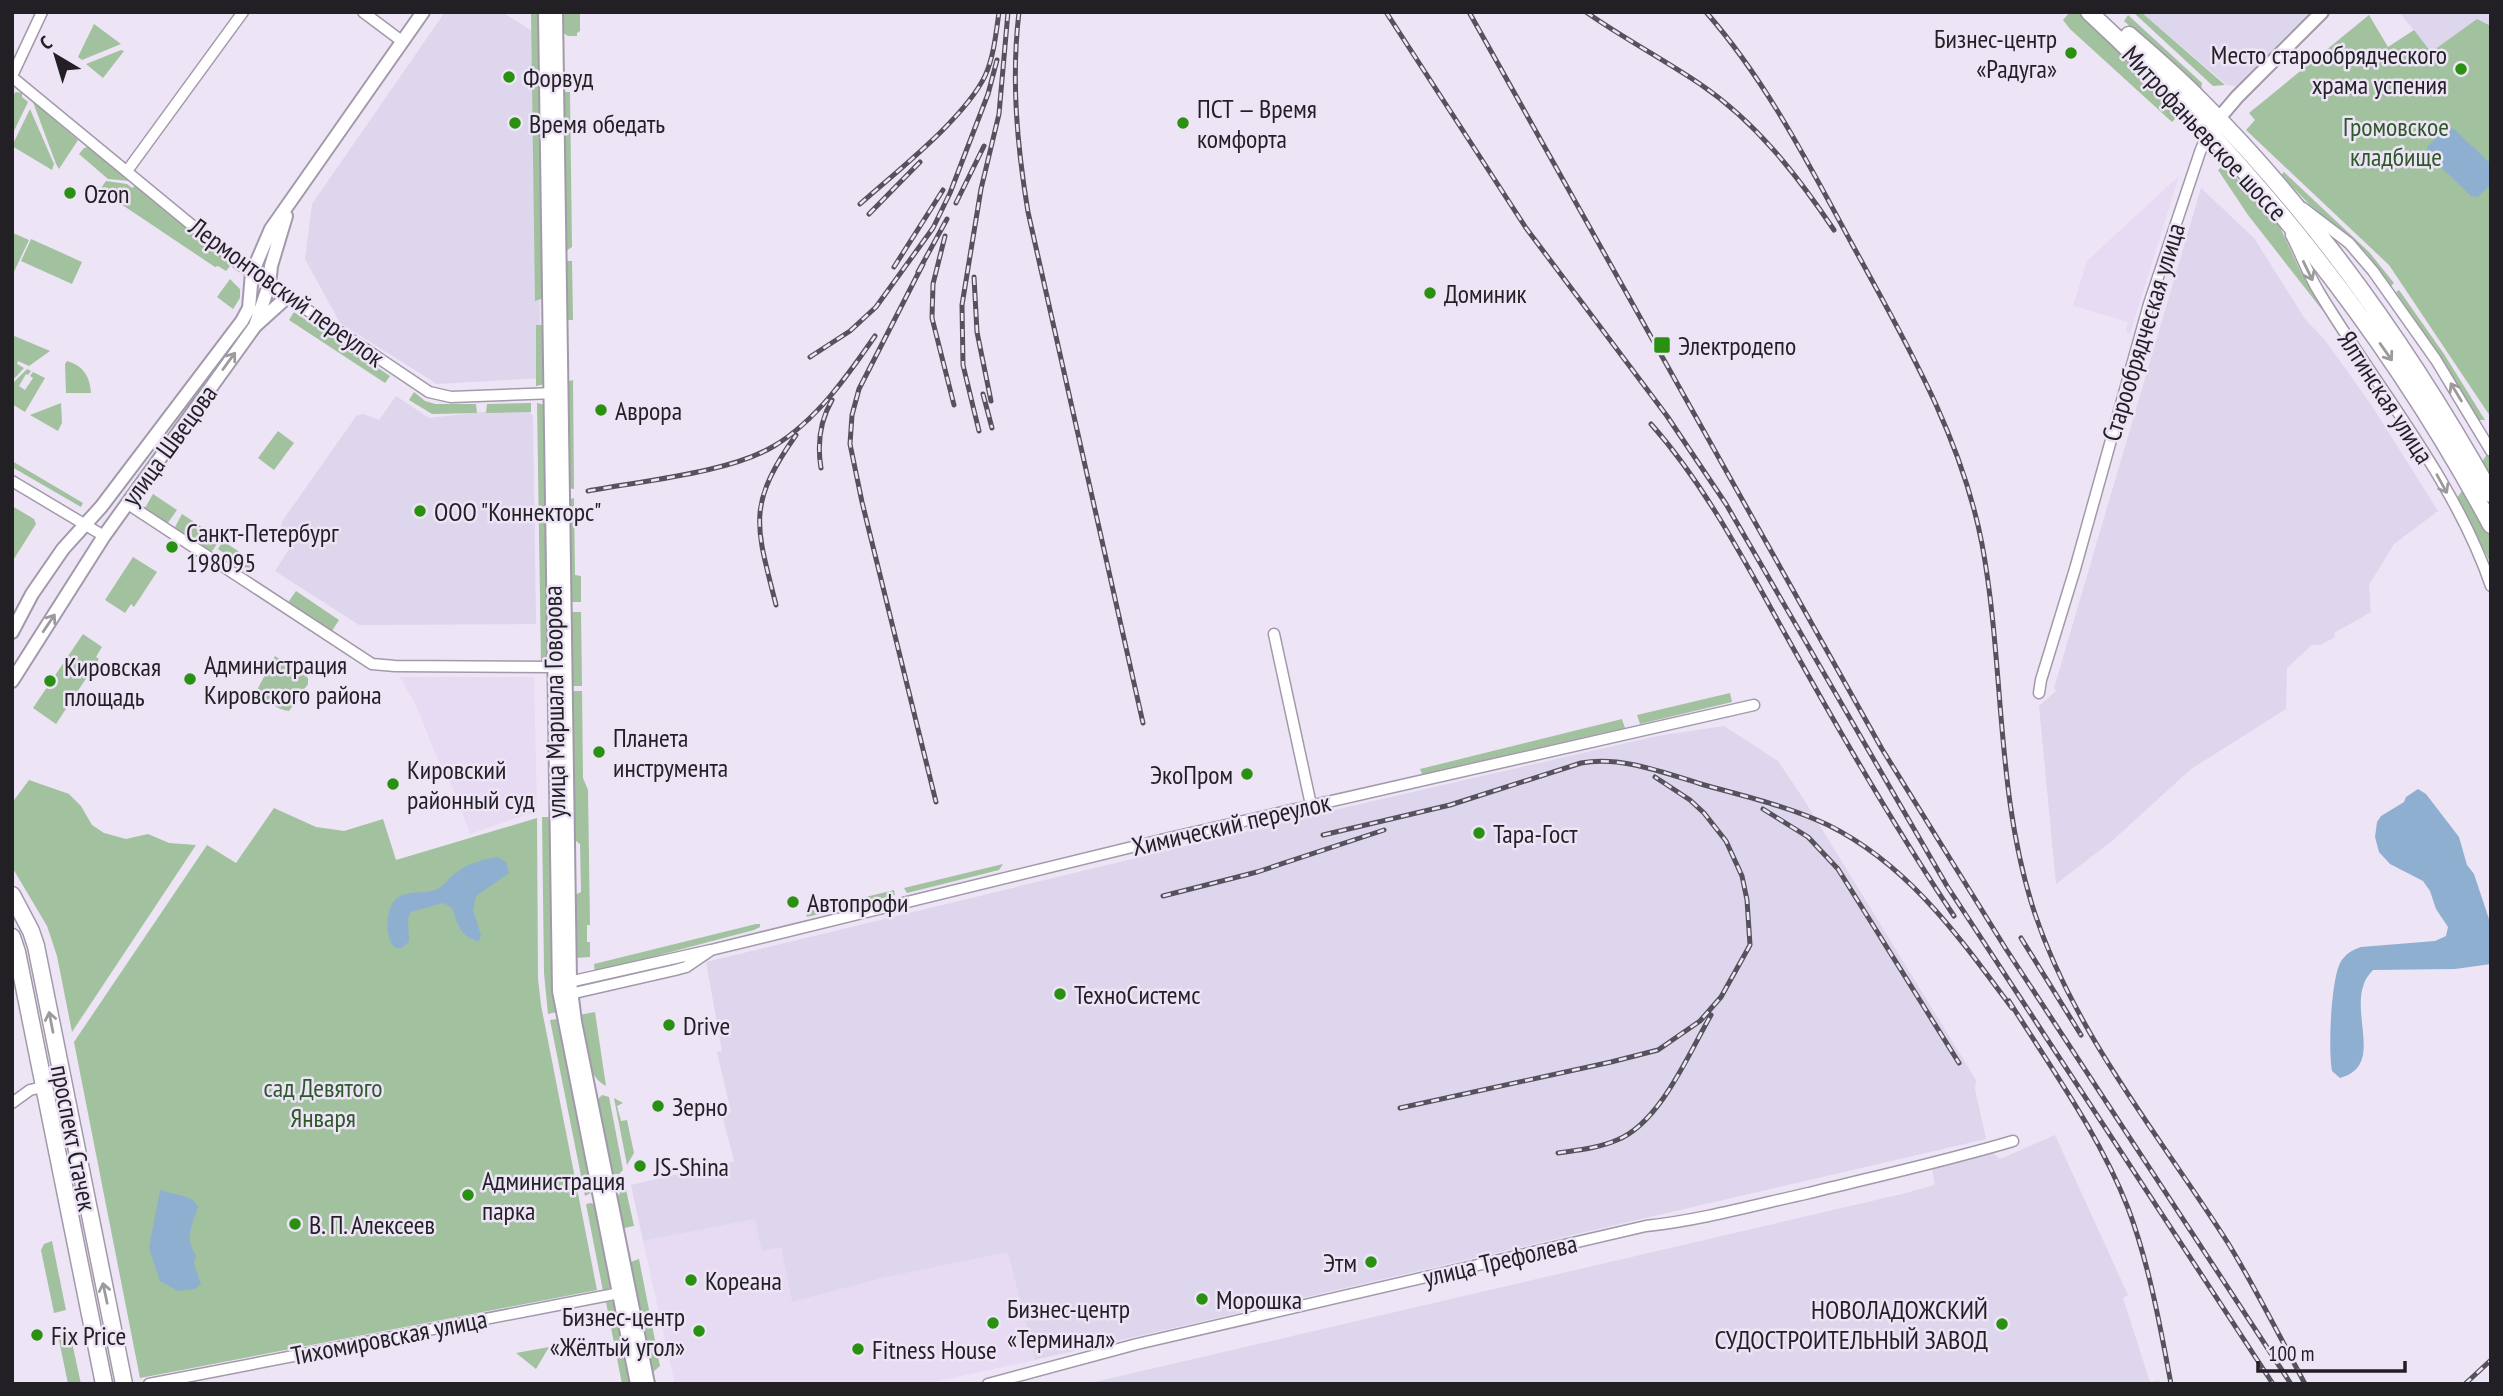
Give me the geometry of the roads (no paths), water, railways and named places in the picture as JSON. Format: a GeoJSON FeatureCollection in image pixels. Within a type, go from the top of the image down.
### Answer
{"type":"FeatureCollection","features":[{"type":"Feature","properties":{"kind":"main road","name":"улица Маршала Говорова"},"geometry":{"type":"LineString","coordinates":[[555,12],[555,393],[566,989],[623,1292],[647,1384]]}},
{"type":"Feature","properties":{"kind":"main road","name":"Митрофаньевское шоссе"},"geometry":{"type":"LineString","coordinates":[[2089,12],[2171,90],[2214,124]]}},
{"type":"Feature","properties":{"kind":"main road","name":"Митрофаньевское шоссе"},"geometry":{"type":"LineString","coordinates":[[2104,12],[2214,124],[2324,252],[2469,471]]}},
{"type":"Feature","properties":{"kind":"main road"},"geometry":{"type":"LineString","coordinates":[[2469,471],[2491,494]]}},
{"type":"Feature","properties":{"kind":"main road"},"geometry":{"type":"LineString","coordinates":[[2469,471],[2491,526]]}},
{"type":"Feature","properties":{"kind":"main road","name":"проспект Стачек"},"geometry":{"type":"LineString","coordinates":[[12,895],[36,946],[124,1384]]}},
{"type":"Feature","properties":{"kind":"main road","name":"проспект Стачек"},"geometry":{"type":"LineString","coordinates":[[12,937],[18,952],[104,1384]]}},
{"type":"Feature","properties":{"kind":"street"},"geometry":{"type":"LineString","coordinates":[[12,77],[42,12]]}},
{"type":"Feature","properties":{"kind":"street"},"geometry":{"type":"LineString","coordinates":[[127,171],[243,12]]}},
{"type":"Feature","properties":{"kind":"street"},"geometry":{"type":"LineString","coordinates":[[363,12],[403,42]]}},
{"type":"Feature","properties":{"kind":"street","name":"улица Швецова"},"geometry":{"type":"LineString","coordinates":[[86,525],[242,321],[249,308],[252,273],[271,229],[424,12]]}},
{"type":"Feature","properties":{"kind":"street","name":"улица Маршала Говорова"},"geometry":{"type":"LineString","coordinates":[[545,12],[555,393]]}},
{"type":"Feature","properties":{"kind":"street","name":"Старообрядческая улица"},"geometry":{"type":"LineString","coordinates":[[2039,693],[2040,680],[2075,569],[2149,304],[2200,152],[2214,124],[2322,12]]}},
{"type":"Feature","properties":{"kind":"street","name":"Лермонтовский переулок"},"geometry":{"type":"LineString","coordinates":[[12,77],[252,273],[435,395],[452,397],[555,393]]}},
{"type":"Feature","properties":{"kind":"street","name":"улица Швецова"},"geometry":{"type":"LineString","coordinates":[[12,681],[104,536],[255,326],[269,285],[280,231],[295,197]]}},
{"type":"Feature","properties":{"kind":"street"},"geometry":{"type":"LineString","coordinates":[[2284,204],[2349,243],[2373,271],[2415,327],[2491,452]]}},
{"type":"Feature","properties":{"kind":"street","name":"Ялтинская улица"},"geometry":{"type":"LineString","coordinates":[[2284,204],[2319,293],[2442,484],[2477,552],[2491,586]]}},
{"type":"Feature","properties":{"kind":"street"},"geometry":{"type":"LineString","coordinates":[[255,326],[287,298]]}},
{"type":"Feature","properties":{"kind":"street"},"geometry":{"type":"LineString","coordinates":[[12,481],[104,536]]}},
{"type":"Feature","properties":{"kind":"street"},"geometry":{"type":"LineString","coordinates":[[128,504],[372,664],[559,667]]}},
{"type":"Feature","properties":{"kind":"street"},"geometry":{"type":"LineString","coordinates":[[12,632],[32,594],[63,549],[86,525]]}},
{"type":"Feature","properties":{"kind":"street"},"geometry":{"type":"LineString","coordinates":[[12,614],[32,594]]}},
{"type":"Feature","properties":{"kind":"street"},"geometry":{"type":"LineString","coordinates":[[1274,634],[1311,805]]}},
{"type":"Feature","properties":{"kind":"street","name":"Химический переулок"},"geometry":{"type":"LineString","coordinates":[[566,989],[676,971],[710,950],[1311,805],[1754,705]]}},
{"type":"Feature","properties":{"kind":"street"},"geometry":{"type":"LineString","coordinates":[[12,1103],[30,1090],[43,1087]]}},
{"type":"Feature","properties":{"kind":"street","name":"улица Трефолева"},"geometry":{"type":"LineString","coordinates":[[988,1384],[1149,1342],[1634,1228],[1672,1223],[1946,1161],[2013,1141]]}},
{"type":"Feature","properties":{"kind":"street","name":"улица Маршала Говорова"},"geometry":{"type":"LineString","coordinates":[[623,1292],[637,1384]]}},
{"type":"Feature","properties":{"kind":"street","name":"Тихомировская улица"},"geometry":{"type":"LineString","coordinates":[[149,1384],[623,1292]]}},
{"type":"Feature","properties":{"kind":"water"},"geometry":{"type":"Polygon","coordinates":[[[2447,127],[2454,129],[2491,164],[2491,184],[2478,197],[2471,196],[2427,154],[2427,147],[2447,127]]]}},
{"type":"Feature","properties":{"kind":"water"},"geometry":{"type":"Polygon","coordinates":[[[2418,789],[2426,794],[2459,837],[2491,925],[2491,964],[2455,969],[2373,970],[2364,983],[2361,999],[2364,1047],[2362,1060],[2354,1071],[2340,1078],[2332,1071],[2330,1032],[2334,985],[2342,960],[2361,947],[2435,941],[2446,936],[2448,927],[2423,881],[2390,864],[2379,852],[2375,837],[2377,822],[2381,816],[2404,802],[2406,797],[2418,789]]]}},
{"type":"Feature","properties":{"kind":"water"},"geometry":{"type":"Polygon","coordinates":[[[498,857],[506,862],[509,873],[476,896],[473,910],[481,935],[479,941],[464,934],[452,908],[443,903],[411,912],[408,919],[409,941],[402,948],[396,948],[391,943],[388,915],[396,899],[406,894],[438,889],[463,868],[498,857]]]}},
{"type":"Feature","properties":{"kind":"water"},"geometry":{"type":"Polygon","coordinates":[[[160,1190],[187,1197],[198,1207],[190,1237],[196,1255],[194,1264],[201,1284],[195,1289],[178,1291],[160,1281],[149,1248],[160,1190]]]}},
{"type":"Feature","properties":{"kind":"railway"},"geometry":{"type":"LineString","coordinates":[[860,204],[929,144],[962,110],[985,76],[991,61],[999,12]]}},
{"type":"Feature","properties":{"kind":"railway"},"geometry":{"type":"LineString","coordinates":[[979,431],[963,365],[962,305],[981,189],[999,114],[1008,12]]}},
{"type":"Feature","properties":{"kind":"railway"},"geometry":{"type":"LineString","coordinates":[[1019,12],[1015,63],[1016,112],[1028,212],[1143,723]]}},
{"type":"Feature","properties":{"kind":"railway"},"geometry":{"type":"LineString","coordinates":[[1386,12],[1526,228],[1667,416],[1726,504],[1947,886],[2273,1384]]}},
{"type":"Feature","properties":{"kind":"railway"},"geometry":{"type":"LineString","coordinates":[[1469,12],[1882,749],[2006,949],[2291,1384]]}},
{"type":"Feature","properties":{"kind":"railway"},"geometry":{"type":"LineString","coordinates":[[1586,12],[1700,84],[1739,115],[1790,170],[1834,230]]}},
{"type":"Feature","properties":{"kind":"railway"},"geometry":{"type":"LineString","coordinates":[[1706,12],[1748,66],[1803,153],[1911,353],[1946,427],[1960,465],[1973,504],[1989,591],[2013,823],[2022,869],[2052,959],[2073,1002],[2121,1084],[2228,1243],[2305,1384]]}},
{"type":"Feature","properties":{"kind":"railway"},"geometry":{"type":"LineString","coordinates":[[810,357],[850,331],[876,307],[933,228],[950,193],[988,94],[997,60]]}},
{"type":"Feature","properties":{"kind":"railway"},"geometry":{"type":"LineString","coordinates":[[956,203],[984,146]]}},
{"type":"Feature","properties":{"kind":"railway"},"geometry":{"type":"LineString","coordinates":[[869,214],[920,162]]}},
{"type":"Feature","properties":{"kind":"railway"},"geometry":{"type":"LineString","coordinates":[[894,267],[943,190]]}},
{"type":"Feature","properties":{"kind":"railway"},"geometry":{"type":"LineString","coordinates":[[918,272],[947,219]]}},
{"type":"Feature","properties":{"kind":"railway"},"geometry":{"type":"LineString","coordinates":[[945,236],[933,284],[932,318],[954,405]]}},
{"type":"Feature","properties":{"kind":"railway"},"geometry":{"type":"LineString","coordinates":[[923,264],[859,389],[852,415],[850,444],[936,802]]}},
{"type":"Feature","properties":{"kind":"railway"},"geometry":{"type":"LineString","coordinates":[[974,277],[977,332],[991,401]]}},
{"type":"Feature","properties":{"kind":"railway"},"geometry":{"type":"LineString","coordinates":[[588,491],[709,469],[733,463],[774,446],[804,424],[817,410],[875,336]]}},
{"type":"Feature","properties":{"kind":"railway"},"geometry":{"type":"LineString","coordinates":[[983,394],[992,428]]}},
{"type":"Feature","properties":{"kind":"railway"},"geometry":{"type":"LineString","coordinates":[[821,468],[820,433],[832,400]]}},
{"type":"Feature","properties":{"kind":"railway"},"geometry":{"type":"LineString","coordinates":[[1651,424],[1708,500],[1868,779],[1954,916]]}},
{"type":"Feature","properties":{"kind":"railway"},"geometry":{"type":"LineString","coordinates":[[776,605],[760,535],[762,499],[780,459],[796,435]]}},
{"type":"Feature","properties":{"kind":"railway"},"geometry":{"type":"LineString","coordinates":[[1323,835],[1450,805],[1581,763],[1596,761],[1641,766],[1797,812],[1857,841],[1884,861],[1931,905],[2012,1008]]}},
{"type":"Feature","properties":{"kind":"railway"},"geometry":{"type":"LineString","coordinates":[[1400,1108],[1658,1050],[1700,1021],[1721,997],[1750,945],[1747,900],[1742,876],[1726,841],[1704,813],[1690,800],[1655,777]]}},
{"type":"Feature","properties":{"kind":"railway"},"geometry":{"type":"LineString","coordinates":[[1763,809],[1808,837],[1838,869],[1959,1063]]}},
{"type":"Feature","properties":{"kind":"railway"},"geometry":{"type":"LineString","coordinates":[[1163,896],[1257,872],[1384,830]]}},
{"type":"Feature","properties":{"kind":"railway"},"geometry":{"type":"LineString","coordinates":[[2021,938],[2081,1035]]}},
{"type":"Feature","properties":{"kind":"railway"},"geometry":{"type":"LineString","coordinates":[[2009,1001],[2089,1128],[2128,1208],[2148,1273],[2171,1384]]}},
{"type":"Feature","properties":{"kind":"railway"},"geometry":{"type":"LineString","coordinates":[[1558,1153],[1610,1143],[1647,1119],[1672,1085],[1711,1015]]}},
{"type":"Feature","properties":{"kind":"railway"},"geometry":{"type":"LineString","coordinates":[[2465,1384],[2491,1360]]}},
{"type":"Feature","properties":{"kind":"place","name":"Бизнес-центр «Радуга»"},"geometry":{"type":"Point","coordinates":[2071,53]}},
{"type":"Feature","properties":{"kind":"place","name":"Место старообрядческого храма успения"},"geometry":{"type":"Point","coordinates":[2461,69]}},
{"type":"Feature","properties":{"kind":"place","name":"Форвуд"},"geometry":{"type":"Point","coordinates":[509,77]}},
{"type":"Feature","properties":{"kind":"place","name":"Время обедать"},"geometry":{"type":"Point","coordinates":[515,123]}},
{"type":"Feature","properties":{"kind":"place","name":"ПСТ — Время комфорта"},"geometry":{"type":"Point","coordinates":[1183,123]}},
{"type":"Feature","properties":{"kind":"place","name":"Ozon"},"geometry":{"type":"Point","coordinates":[70,193]}},
{"type":"Feature","properties":{"kind":"place","name":"Доминик"},"geometry":{"type":"Point","coordinates":[1430,293]}},
{"type":"Feature","properties":{"kind":"place","name":"Электродепо"},"geometry":{"type":"Point","coordinates":[1662,345]}},
{"type":"Feature","properties":{"kind":"place","name":"Аврора"},"geometry":{"type":"Point","coordinates":[601,410]}},
{"type":"Feature","properties":{"kind":"place","name":"ООО \"Коннекторс\""},"geometry":{"type":"Point","coordinates":[420,511]}},
{"type":"Feature","properties":{"kind":"place","name":"Санкт-Петербург 198095"},"geometry":{"type":"Point","coordinates":[172,547]}},
{"type":"Feature","properties":{"kind":"place","name":"Администрация Кировского района"},"geometry":{"type":"Point","coordinates":[190,679]}},
{"type":"Feature","properties":{"kind":"place","name":"Кировская площадь"},"geometry":{"type":"Point","coordinates":[50,681]}},
{"type":"Feature","properties":{"kind":"place","name":"Планета инструмента"},"geometry":{"type":"Point","coordinates":[599,752]}},
{"type":"Feature","properties":{"kind":"place","name":"ЭкоПром"},"geometry":{"type":"Point","coordinates":[1247,774]}},
{"type":"Feature","properties":{"kind":"place","name":"Кировский районный суд"},"geometry":{"type":"Point","coordinates":[393,784]}},
{"type":"Feature","properties":{"kind":"place","name":"Тара-Гост"},"geometry":{"type":"Point","coordinates":[1479,833]}},
{"type":"Feature","properties":{"kind":"place","name":"Автопрофи"},"geometry":{"type":"Point","coordinates":[793,902]}},
{"type":"Feature","properties":{"kind":"place","name":"ТехноСистемс"},"geometry":{"type":"Point","coordinates":[1060,994]}},
{"type":"Feature","properties":{"kind":"place","name":"Drive"},"geometry":{"type":"Point","coordinates":[669,1025]}},
{"type":"Feature","properties":{"kind":"place","name":"Зерно"},"geometry":{"type":"Point","coordinates":[658,1106]}},
{"type":"Feature","properties":{"kind":"place","name":"JS-Shina"},"geometry":{"type":"Point","coordinates":[640,1166]}},
{"type":"Feature","properties":{"kind":"place","name":"Администрация парка"},"geometry":{"type":"Point","coordinates":[468,1195]}},
{"type":"Feature","properties":{"kind":"place","name":"В. П. Алексеев"},"geometry":{"type":"Point","coordinates":[295,1224]}},
{"type":"Feature","properties":{"kind":"place","name":"Этм"},"geometry":{"type":"Point","coordinates":[1371,1262]}},
{"type":"Feature","properties":{"kind":"place","name":"Кореана"},"geometry":{"type":"Point","coordinates":[691,1280]}},
{"type":"Feature","properties":{"kind":"place","name":"Морошка"},"geometry":{"type":"Point","coordinates":[1202,1299]}},
{"type":"Feature","properties":{"kind":"place","name":"Бизнес-центр «Терминал»"},"geometry":{"type":"Point","coordinates":[993,1323]}},
{"type":"Feature","properties":{"kind":"place","name":"НОВОЛАДОЖСКИЙ СУДОСТРОИТЕЛЬНЫЙ ЗАВОД"},"geometry":{"type":"Point","coordinates":[2002,1324]}},
{"type":"Feature","properties":{"kind":"place","name":"Бизнес-центр «Жёлтый угол»"},"geometry":{"type":"Point","coordinates":[699,1331]}},
{"type":"Feature","properties":{"kind":"place","name":"Fix Price"},"geometry":{"type":"Point","coordinates":[37,1335]}},
{"type":"Feature","properties":{"kind":"place","name":"Fitness House"},"geometry":{"type":"Point","coordinates":[858,1349]}},
{"type":"Feature","properties":{"kind":"park label","name":"Громовское кладбище"},"geometry":{"type":"Point","coordinates":[2396,141]}},
{"type":"Feature","properties":{"kind":"park label","name":"сад Девятого Января"},"geometry":{"type":"Point","coordinates":[323,1102]}}]}
